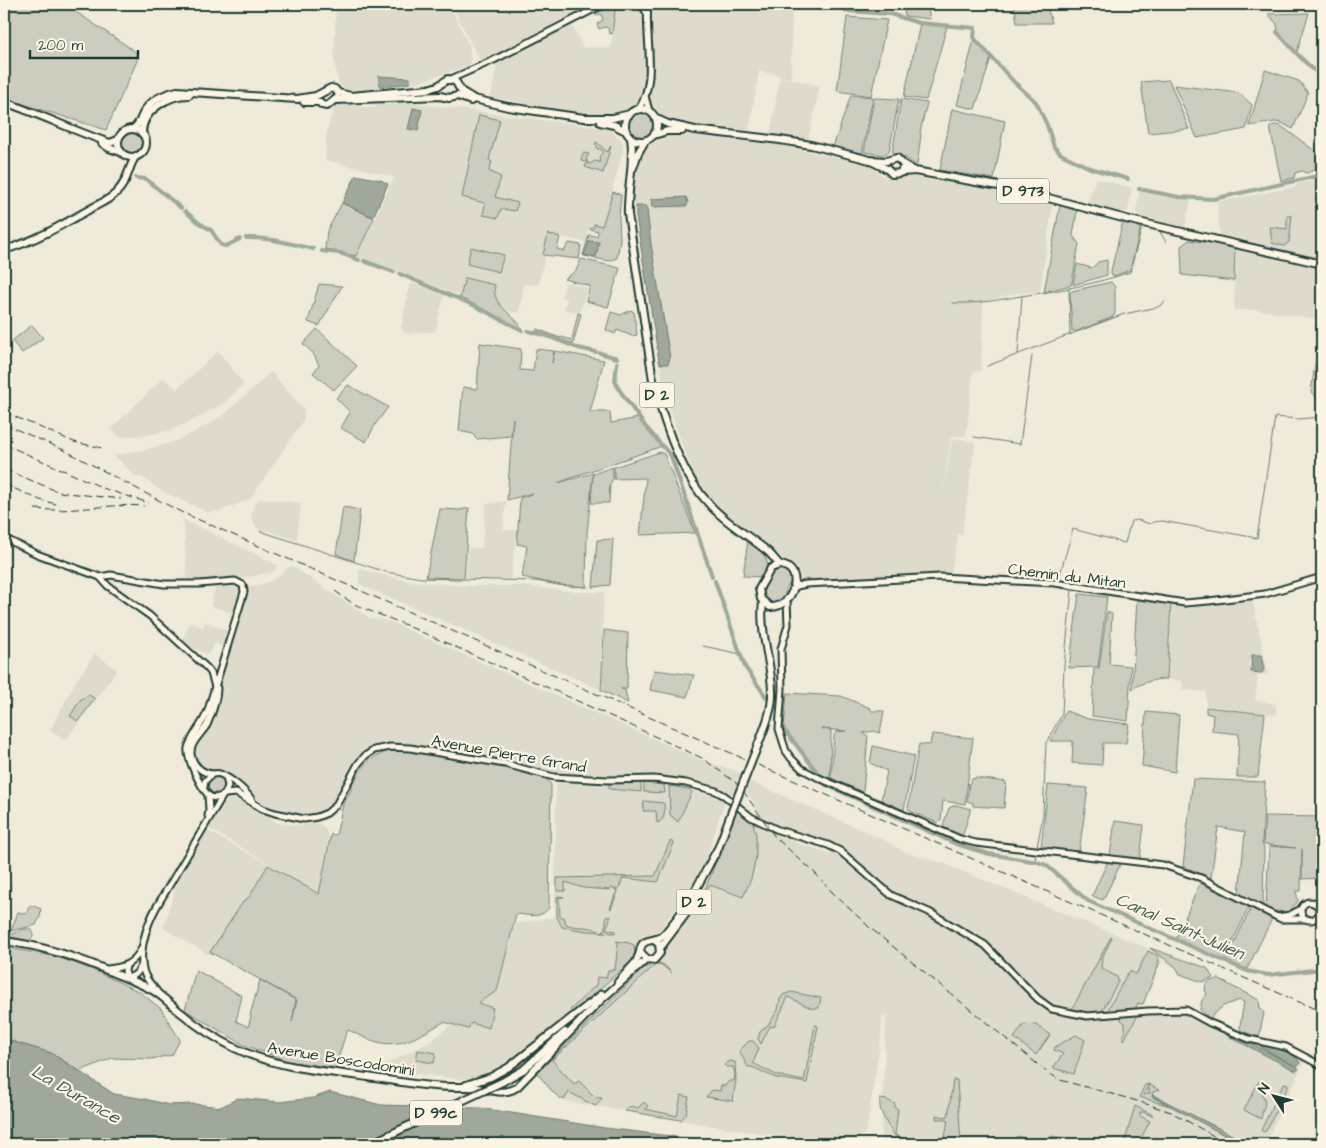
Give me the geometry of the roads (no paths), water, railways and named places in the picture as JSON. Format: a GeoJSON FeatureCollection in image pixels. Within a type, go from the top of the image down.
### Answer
{"type":"FeatureCollection","features":[{"type":"Feature","properties":{"kind":"main road"},"geometry":{"type":"LineString","coordinates":[[319,99],[322,105],[327,106],[337,97],[428,89],[451,79],[470,97],[485,102],[553,114],[604,119],[630,114],[638,110],[649,111],[656,119],[676,127],[811,145],[870,160],[887,169],[892,174],[901,172],[903,164],[897,158],[870,160]]}},
{"type":"Feature","properties":{"kind":"main road"},"geometry":{"type":"LineString","coordinates":[[441,83],[440,90],[444,96]]}},
{"type":"Feature","properties":{"kind":"main road"},"geometry":{"type":"LineString","coordinates":[[454,97],[458,92],[458,87]]}},
{"type":"Feature","properties":{"kind":"main road"},"geometry":{"type":"LineString","coordinates":[[4,102],[110,143],[118,140],[124,132],[133,129],[139,124],[143,113],[150,104],[160,97],[177,91],[319,99],[331,88],[335,89],[337,97]]}},
{"type":"Feature","properties":{"kind":"main road"},"geometry":{"type":"LineString","coordinates":[[142,133],[144,124],[153,110],[166,101],[184,95],[319,99]]}},
{"type":"Feature","properties":{"kind":"main road"},"geometry":{"type":"LineString","coordinates":[[337,97],[454,97],[546,116],[614,125],[626,131],[631,138],[639,142],[646,141],[654,135],[667,131],[695,130]]}},
{"type":"Feature","properties":{"kind":"main road"},"geometry":{"type":"LineString","coordinates":[[626,131],[626,120],[630,114]]}},
{"type":"Feature","properties":{"kind":"main road"},"geometry":{"type":"LineString","coordinates":[[654,135],[658,127],[656,119]]}},
{"type":"Feature","properties":{"kind":"main road"},"geometry":{"type":"LineString","coordinates":[[4,250],[53,230],[111,198],[121,188],[129,175],[132,162],[136,156],[143,152],[146,145],[146,140],[142,133],[133,129]]}},
{"type":"Feature","properties":{"kind":"main road","name":"D 2"},"geometry":{"type":"LineString","coordinates":[[631,138],[627,204],[629,227],[654,380],[665,420],[684,466],[699,492],[718,513],[765,549],[780,565]]}},
{"type":"Feature","properties":{"kind":"main road"},"geometry":{"type":"LineString","coordinates":[[97,139],[109,148],[123,154],[136,156]]}},
{"type":"Feature","properties":{"kind":"main road"},"geometry":{"type":"LineString","coordinates":[[101,203],[123,178],[127,165],[119,148],[118,140]]}},
{"type":"Feature","properties":{"kind":"main road","name":"D 2"},"geometry":{"type":"LineString","coordinates":[[630,176],[638,153],[646,141]]}},
{"type":"Feature","properties":{"kind":"main road"},"geometry":{"type":"LineString","coordinates":[[887,169],[889,160]]}},
{"type":"Feature","properties":{"kind":"main road","name":"D 973"},"geometry":{"type":"LineString","coordinates":[[903,164],[915,171]]}},
{"type":"Feature","properties":{"kind":"main road","name":"D 973"},"geometry":{"type":"LineString","coordinates":[[901,172],[915,171],[1015,188],[1130,220],[1322,264]]}},
{"type":"Feature","properties":{"kind":"main road"},"geometry":{"type":"LineString","coordinates":[[765,549],[770,558],[771,568],[760,586],[760,596],[763,602],[774,607],[787,601],[795,578],[792,570],[780,565],[771,568]]}},
{"type":"Feature","properties":{"kind":"main road","name":"D 2"},"geometry":{"type":"LineString","coordinates":[[660,947],[685,915],[710,870],[769,714],[772,682],[761,616],[763,602]]}},
{"type":"Feature","properties":{"kind":"main road","name":"D 2"},"geometry":{"type":"LineString","coordinates":[[765,635],[764,617],[766,611],[774,607]]}},
{"type":"Feature","properties":{"kind":"main road","name":"D 2"},"geometry":{"type":"LineString","coordinates":[[654,940],[663,936],[678,917],[717,850]]}},
{"type":"Feature","properties":{"kind":"main road","name":"Avenue Boscodomini"},"geometry":{"type":"LineString","coordinates":[[4,940],[47,949],[127,978],[159,995],[192,1022],[213,1036],[242,1051],[266,1060],[312,1069],[448,1088],[478,1087],[500,1092],[512,1090],[527,1078],[602,999],[647,959]]}},
{"type":"Feature","properties":{"kind":"main road"},"geometry":{"type":"LineString","coordinates":[[654,940],[660,947],[660,953],[656,958],[647,959],[640,952],[645,941],[654,940]]}},
{"type":"Feature","properties":{"kind":"main road","name":"Avenue Boscodomini"},"geometry":{"type":"LineString","coordinates":[[448,1088],[482,1080],[509,1067],[613,987],[636,962],[640,952]]}},
{"type":"Feature","properties":{"kind":"main road","name":"D 99c"},"geometry":{"type":"LineString","coordinates":[[370,1144],[502,1082],[523,1070],[613,987]]}},
{"type":"Feature","properties":{"kind":"street"},"geometry":{"type":"LineString","coordinates":[[451,79],[494,60],[604,4]]}},
{"type":"Feature","properties":{"kind":"street"},"geometry":{"type":"LineString","coordinates":[[641,4],[647,13]]}},
{"type":"Feature","properties":{"kind":"street"},"geometry":{"type":"LineString","coordinates":[[638,110],[645,95],[650,55],[648,4]]}},
{"type":"Feature","properties":{"kind":"street"},"geometry":{"type":"LineString","coordinates":[[458,87],[461,79],[468,71]]}},
{"type":"Feature","properties":{"kind":"street"},"geometry":{"type":"LineString","coordinates":[[645,95],[649,111]]}},
{"type":"Feature","properties":{"kind":"street"},"geometry":{"type":"LineString","coordinates":[[4,538],[37,554],[100,577],[108,576],[180,585],[235,581],[243,587],[244,592],[206,716],[189,745],[188,751],[192,768],[208,795],[209,810],[207,821]]}},
{"type":"Feature","properties":{"kind":"street"},"geometry":{"type":"LineString","coordinates":[[105,583],[108,576]]}},
{"type":"Feature","properties":{"kind":"street","name":"Chemin du Mitan"},"geometry":{"type":"LineString","coordinates":[[792,589],[806,584],[940,576],[1055,583],[1185,603],[1209,602],[1265,594],[1322,577]]}},
{"type":"Feature","properties":{"kind":"street"},"geometry":{"type":"LineString","coordinates":[[100,577],[105,583],[150,616],[212,673],[219,676]]}},
{"type":"Feature","properties":{"kind":"street"},"geometry":{"type":"LineString","coordinates":[[795,578],[806,584]]}},
{"type":"Feature","properties":{"kind":"street"},"geometry":{"type":"LineString","coordinates":[[787,601],[788,625],[781,649],[782,689],[779,730],[786,751],[802,769],[960,839],[976,843],[1163,865],[1201,878],[1276,917],[1288,920],[1315,918],[1320,909],[1313,903]]}},
{"type":"Feature","properties":{"kind":"street"},"geometry":{"type":"LineString","coordinates":[[774,607],[788,615]]}},
{"type":"Feature","properties":{"kind":"street"},"geometry":{"type":"LineString","coordinates":[[159,995],[146,978],[142,964],[143,946],[149,923],[157,906],[228,786],[226,778],[221,774],[212,774],[198,767],[190,752],[194,742],[207,724],[216,695],[216,685],[212,673]]}},
{"type":"Feature","properties":{"kind":"street","name":"Avenue Pierre Grand"},"geometry":{"type":"LineString","coordinates":[[224,795],[236,793],[268,811],[289,817],[304,819],[322,816],[339,802],[362,759],[374,750],[390,747],[410,748],[506,764],[554,777],[592,780],[643,778],[678,781],[716,791],[730,799],[751,817],[778,830],[828,845],[840,851],[891,895],[938,917],[985,945],[1038,999],[1052,1009],[1087,1016],[1186,1010],[1210,1023],[1249,1039],[1286,1046],[1322,1066]]}},
{"type":"Feature","properties":{"kind":"street"},"geometry":{"type":"LineString","coordinates":[[204,788],[205,781],[212,774]]}},
{"type":"Feature","properties":{"kind":"street","name":"Avenue Pierre Grand"},"geometry":{"type":"LineString","coordinates":[[226,778],[242,788],[254,802]]}},
{"type":"Feature","properties":{"kind":"street"},"geometry":{"type":"LineString","coordinates":[[208,795],[215,798],[224,795]]}},
{"type":"Feature","properties":{"kind":"street"},"geometry":{"type":"LineString","coordinates":[[1276,917],[1290,915],[1301,909],[1305,904],[1322,899]]}},
{"type":"Feature","properties":{"kind":"street"},"geometry":{"type":"LineString","coordinates":[[1301,909],[1302,916],[1307,919]]}},
{"type":"Feature","properties":{"kind":"street"},"geometry":{"type":"LineString","coordinates":[[106,969],[126,966],[135,958],[143,946]]}},
{"type":"Feature","properties":{"kind":"street"},"geometry":{"type":"LineString","coordinates":[[126,966],[127,978],[136,974],[142,964]]}},
{"type":"Feature","properties":{"kind":"water"},"geometry":{"type":"Polygon","coordinates":[[[378,76],[410,78],[410,83],[380,87],[378,76]]]}},
{"type":"Feature","properties":{"kind":"water"},"geometry":{"type":"Polygon","coordinates":[[[413,108],[422,110],[418,131],[408,129],[413,108]]]}},
{"type":"Feature","properties":{"kind":"water"},"geometry":{"type":"Polygon","coordinates":[[[356,175],[381,180],[388,184],[373,217],[342,203],[356,175]]]}},
{"type":"Feature","properties":{"kind":"water"},"geometry":{"type":"Polygon","coordinates":[[[686,197],[687,206],[652,207],[651,199],[686,197]]]}},
{"type":"Feature","properties":{"kind":"water"},"geometry":{"type":"Polygon","coordinates":[[[636,206],[646,206],[647,209],[670,358],[668,364],[660,364],[659,361],[636,206]]]}},
{"type":"Feature","properties":{"kind":"water"},"geometry":{"type":"Polygon","coordinates":[[[589,241],[599,242],[596,257],[584,255],[589,241]]]}},
{"type":"Feature","properties":{"kind":"water"},"geometry":{"type":"Polygon","coordinates":[[[1252,655],[1261,655],[1264,669],[1262,673],[1251,672],[1252,655]]]}},
{"type":"Feature","properties":{"kind":"water"},"geometry":{"type":"Polygon","coordinates":[[[1227,1034],[1248,1042],[1295,1066],[1261,1047],[1261,1045],[1289,1053],[1300,1063],[1296,1066],[1299,1069],[1296,1071],[1227,1034]]]}},
{"type":"Feature","properties":{"kind":"water","name":"La Durance"},"geometry":{"type":"Polygon","coordinates":[[[4,1039],[51,1053],[114,1094],[169,1105],[195,1104],[221,1107],[238,1098],[279,1102],[313,1098],[330,1092],[381,1105],[480,1108],[605,1128],[736,1144],[74,1144],[51,1136],[4,1138],[4,1039]]]}},
{"type":"Feature","properties":{"kind":"water"},"geometry":{"type":"Polygon","coordinates":[[[1153,1095],[1250,1144],[1241,1144],[1153,1095]]]}},
{"type":"Feature","properties":{"kind":"waterway"},"geometry":{"type":"LineString","coordinates":[[841,4],[846,11],[890,14],[919,23],[975,28],[974,38],[1014,82],[1036,102],[1047,125],[1054,147],[1061,154],[1090,168],[1128,179]]}},
{"type":"Feature","properties":{"kind":"waterway"},"geometry":{"type":"LineString","coordinates":[[1277,32],[1322,78]]}},
{"type":"Feature","properties":{"kind":"waterway"},"geometry":{"type":"LineString","coordinates":[[933,170],[1000,181],[1116,213]]}},
{"type":"Feature","properties":{"kind":"waterway"},"geometry":{"type":"LineString","coordinates":[[919,175],[940,179]]}},
{"type":"Feature","properties":{"kind":"waterway"},"geometry":{"type":"LineString","coordinates":[[1139,189],[1179,197],[1213,199],[1322,175]]}},
{"type":"Feature","properties":{"kind":"waterway","name":"Canal Saint-Julien"},"geometry":{"type":"LineString","coordinates":[[136,178],[146,179],[181,208]]}},
{"type":"Feature","properties":{"kind":"waterway"},"geometry":{"type":"LineString","coordinates":[[1006,190],[1022,194]]}},
{"type":"Feature","properties":{"kind":"waterway"},"geometry":{"type":"LineString","coordinates":[[1052,202],[1159,230],[1166,242]]}},
{"type":"Feature","properties":{"kind":"waterway","name":"Canal Saint-Julien"},"geometry":{"type":"LineString","coordinates":[[185,211],[211,230],[221,245],[226,246],[240,239]]}},
{"type":"Feature","properties":{"kind":"waterway"},"geometry":{"type":"LineString","coordinates":[[1156,222],[1322,259]]}},
{"type":"Feature","properties":{"kind":"waterway"},"geometry":{"type":"LineString","coordinates":[[953,303],[971,303],[1049,292],[1090,284],[1130,272],[1142,227]]}},
{"type":"Feature","properties":{"kind":"waterway","name":"Canal Saint-Julien"},"geometry":{"type":"LineString","coordinates":[[246,238],[272,240],[313,249]]}},
{"type":"Feature","properties":{"kind":"waterway","name":"Canal Saint-Julien"},"geometry":{"type":"LineString","coordinates":[[322,251],[340,253],[359,260]]}},
{"type":"Feature","properties":{"kind":"waterway","name":"Canal Saint-Julien"},"geometry":{"type":"LineString","coordinates":[[364,261],[394,272]]}},
{"type":"Feature","properties":{"kind":"waterway","name":"Canal Saint-Julien"},"geometry":{"type":"LineString","coordinates":[[400,274],[473,305],[522,330]]}},
{"type":"Feature","properties":{"kind":"waterway"},"geometry":{"type":"LineString","coordinates":[[1069,288],[1070,334]]}},
{"type":"Feature","properties":{"kind":"waterway"},"geometry":{"type":"LineString","coordinates":[[1018,354],[1022,296]]}},
{"type":"Feature","properties":{"kind":"waterway"},"geometry":{"type":"LineString","coordinates":[[987,366],[1124,314],[1158,307],[1165,302]]}},
{"type":"Feature","properties":{"kind":"waterway","name":"Canal Saint-Julien"},"geometry":{"type":"LineString","coordinates":[[528,331],[575,347]]}},
{"type":"Feature","properties":{"kind":"waterway","name":"Canal Saint-Julien"},"geometry":{"type":"LineString","coordinates":[[578,348],[596,352]]}},
{"type":"Feature","properties":{"kind":"waterway","name":"Canal Saint-Julien"},"geometry":{"type":"LineString","coordinates":[[600,353],[617,358]]}},
{"type":"Feature","properties":{"kind":"waterway"},"geometry":{"type":"LineString","coordinates":[[974,437],[1020,444],[1032,356]]}},
{"type":"Feature","properties":{"kind":"waterway","name":"Canal Saint-Julien"},"geometry":{"type":"LineString","coordinates":[[617,363],[615,381],[618,388],[645,426],[671,456],[712,576]]}},
{"type":"Feature","properties":{"kind":"waterway"},"geometry":{"type":"LineString","coordinates":[[1058,581],[1073,529],[1125,543],[1131,521],[1138,520],[1150,524],[1162,521],[1257,538],[1275,417],[1298,419],[1322,417]]}},
{"type":"Feature","properties":{"kind":"waterway"},"geometry":{"type":"LineString","coordinates":[[260,531],[386,572],[421,578],[536,581],[588,587]]}},
{"type":"Feature","properties":{"kind":"waterway","name":"Canal Saint-Julien"},"geometry":{"type":"LineString","coordinates":[[715,581],[745,667],[767,698]]}},
{"type":"Feature","properties":{"kind":"waterway"},"geometry":{"type":"LineString","coordinates":[[1037,847],[1043,815],[1046,743],[1062,714],[1064,666],[1072,590],[1058,586]]}},
{"type":"Feature","properties":{"kind":"waterway"},"geometry":{"type":"LineString","coordinates":[[703,646],[741,654]]}},
{"type":"Feature","properties":{"kind":"waterway","name":"Canal Saint-Julien"},"geometry":{"type":"LineString","coordinates":[[783,728],[817,772]]}},
{"type":"Feature","properties":{"kind":"waterway","name":"Canal Saint-Julien"},"geometry":{"type":"LineString","coordinates":[[826,785],[956,844],[989,854],[1038,862]]}},
{"type":"Feature","properties":{"kind":"waterway","name":"Canal Saint-Julien"},"geometry":{"type":"LineString","coordinates":[[1035,862],[1036,854]]}},
{"type":"Feature","properties":{"kind":"waterway","name":"Canal Saint-Julien"},"geometry":{"type":"LineString","coordinates":[[1040,863],[1046,865],[1088,901],[1247,971],[1268,975],[1322,969]]}},
{"type":"Feature","properties":{"kind":"waterway"},"geometry":{"type":"LineString","coordinates":[[1168,1007],[1185,1008]]}},
{"type":"Feature","properties":{"kind":"waterway"},"geometry":{"type":"LineString","coordinates":[[1189,1009],[1203,1016]]}},
{"type":"Feature","properties":{"kind":"railway"},"geometry":{"type":"LineString","coordinates":[[4,412],[74,442],[102,448]]}},
{"type":"Feature","properties":{"kind":"railway"},"geometry":{"type":"LineString","coordinates":[[4,424],[64,450],[181,512],[1322,1012]]}},
{"type":"Feature","properties":{"kind":"railway"},"geometry":{"type":"LineString","coordinates":[[4,444],[108,490],[149,503]]}},
{"type":"Feature","properties":{"kind":"railway"},"geometry":{"type":"LineString","coordinates":[[4,469],[59,492],[121,499]]}},
{"type":"Feature","properties":{"kind":"railway"},"geometry":{"type":"LineString","coordinates":[[4,484],[40,500],[60,505]]}},
{"type":"Feature","properties":{"kind":"railway"},"geometry":{"type":"LineString","coordinates":[[35,509],[62,510],[130,505],[144,506]]}},
{"type":"Feature","properties":{"kind":"railway"},"geometry":{"type":"LineString","coordinates":[[335,591],[352,603],[365,609],[560,693],[702,758],[735,782],[775,837],[814,872],[869,927],[1047,1072],[1060,1080],[1171,1112],[1228,1144]]}}]}
